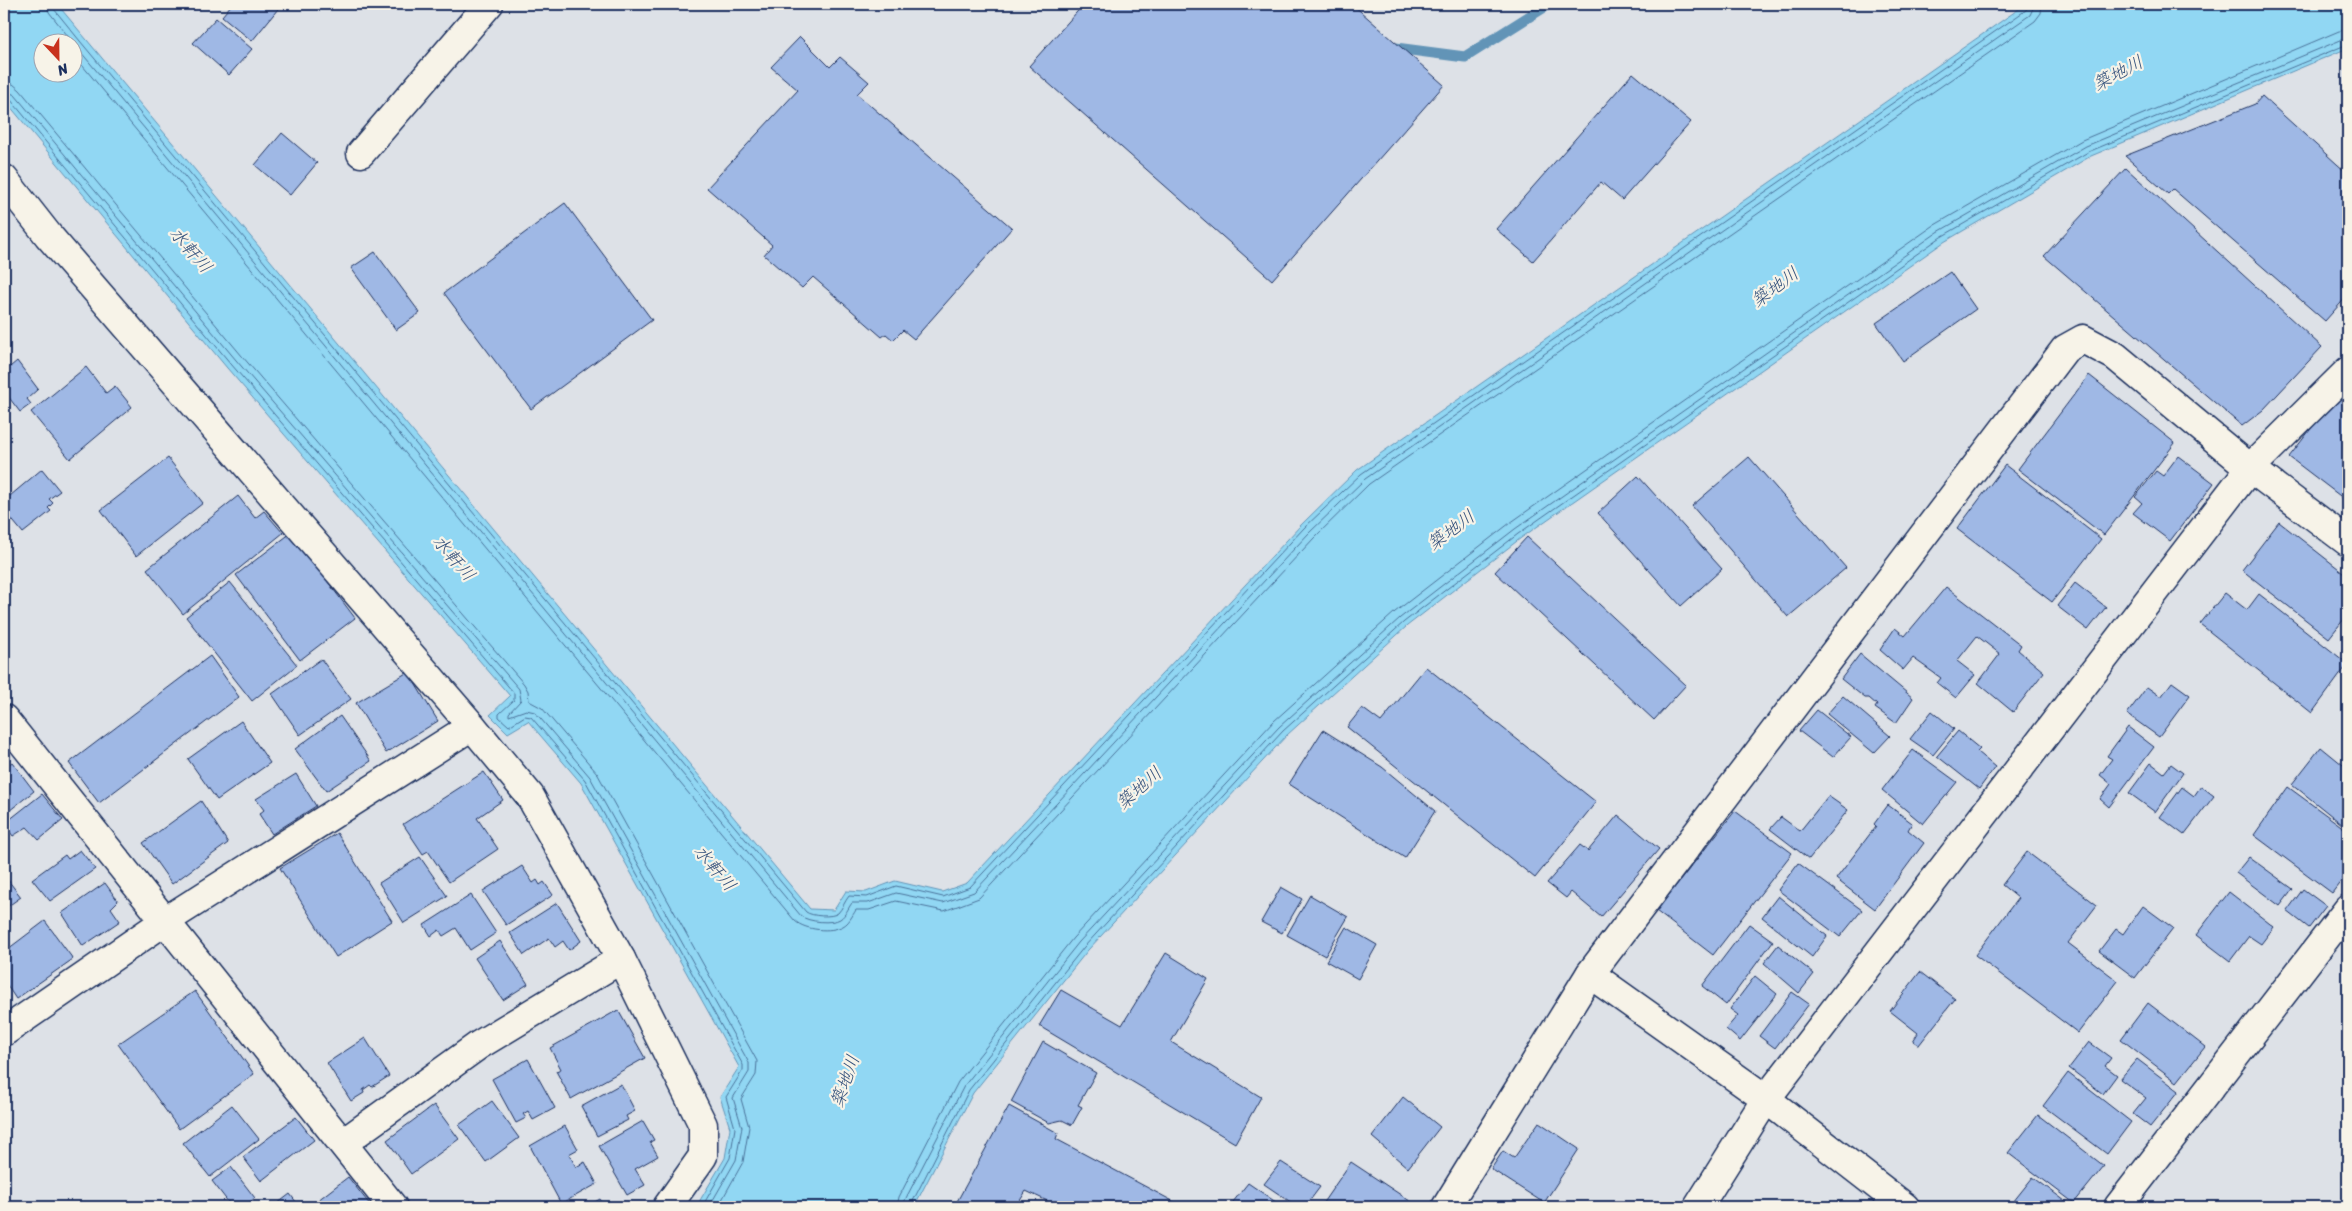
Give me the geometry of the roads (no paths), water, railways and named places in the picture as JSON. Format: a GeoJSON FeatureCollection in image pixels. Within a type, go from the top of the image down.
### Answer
{"type":"FeatureCollection","features":[{"type":"Feature","properties":{"kind":"street"},"geometry":{"type":"LineString","coordinates":[[361,153],[489,4]]}},
{"type":"Feature","properties":{"kind":"street"},"geometry":{"type":"LineString","coordinates":[[4,180],[80,272],[472,726],[530,796],[621,959],[703,1125],[703,1156],[667,1207]]}},
{"type":"Feature","properties":{"kind":"street"},"geometry":{"type":"LineString","coordinates":[[1446,1207],[1590,974],[2064,349],[2083,339],[2115,356],[2250,468],[2348,542]]}},
{"type":"Feature","properties":{"kind":"street"},"geometry":{"type":"LineString","coordinates":[[1698,1207],[1766,1099],[2250,468],[2348,371]]}},
{"type":"Feature","properties":{"kind":"street"},"geometry":{"type":"LineString","coordinates":[[4,719],[393,1207]]}},
{"type":"Feature","properties":{"kind":"street"},"geometry":{"type":"LineString","coordinates":[[4,1032],[165,921],[472,726]]}},
{"type":"Feature","properties":{"kind":"street"},"geometry":{"type":"LineString","coordinates":[[2118,1207],[2348,909]]}},
{"type":"Feature","properties":{"kind":"street"},"geometry":{"type":"LineString","coordinates":[[343,1143],[479,1045],[621,959]]}},
{"type":"Feature","properties":{"kind":"street"},"geometry":{"type":"LineString","coordinates":[[1590,974],[1766,1099],[1905,1207]]}},
{"type":"Feature","properties":{"kind":"water"},"geometry":{"type":"Polygon","coordinates":[[[4,4],[57,4],[80,32],[32,32],[32,82],[82,82],[82,34],[810,909],[834,910],[846,891],[866,892],[895,881],[942,892],[967,883],[1301,525],[1357,470],[2026,4],[2348,4],[2348,48],[2091,156],[1944,242],[1521,538],[1407,626],[1287,735],[1088,950],[973,1093],[914,1207],[696,1207],[725,1158],[730,1128],[720,1097],[739,1067],[581,783],[528,721],[508,733],[490,715],[510,696],[227,368],[4,99],[4,4]]]}},
{"type":"Feature","properties":{"kind":"waterway"},"geometry":{"type":"LineString","coordinates":[[1388,47],[1465,57],[1549,4]]}},
{"type":"Feature","properties":{"kind":"water label","name":"築地川"},"geometry":{"type":"Point","coordinates":[2118,73]}},
{"type":"Feature","properties":{"kind":"water label","name":"水軒川"},"geometry":{"type":"Point","coordinates":[191,250]}},
{"type":"Feature","properties":{"kind":"water label","name":"築地川"},"geometry":{"type":"Point","coordinates":[1775,287]}},
{"type":"Feature","properties":{"kind":"water label","name":"築地川"},"geometry":{"type":"Point","coordinates":[1451,530]}},
{"type":"Feature","properties":{"kind":"water label","name":"水軒川"},"geometry":{"type":"Point","coordinates":[454,558]}},
{"type":"Feature","properties":{"kind":"water label","name":"築地川"},"geometry":{"type":"Point","coordinates":[1139,788]}},
{"type":"Feature","properties":{"kind":"water label","name":"水軒川"},"geometry":{"type":"Point","coordinates":[715,868]}},
{"type":"Feature","properties":{"kind":"water label","name":"築地川"},"geometry":{"type":"Point","coordinates":[845,1081]}}]}
